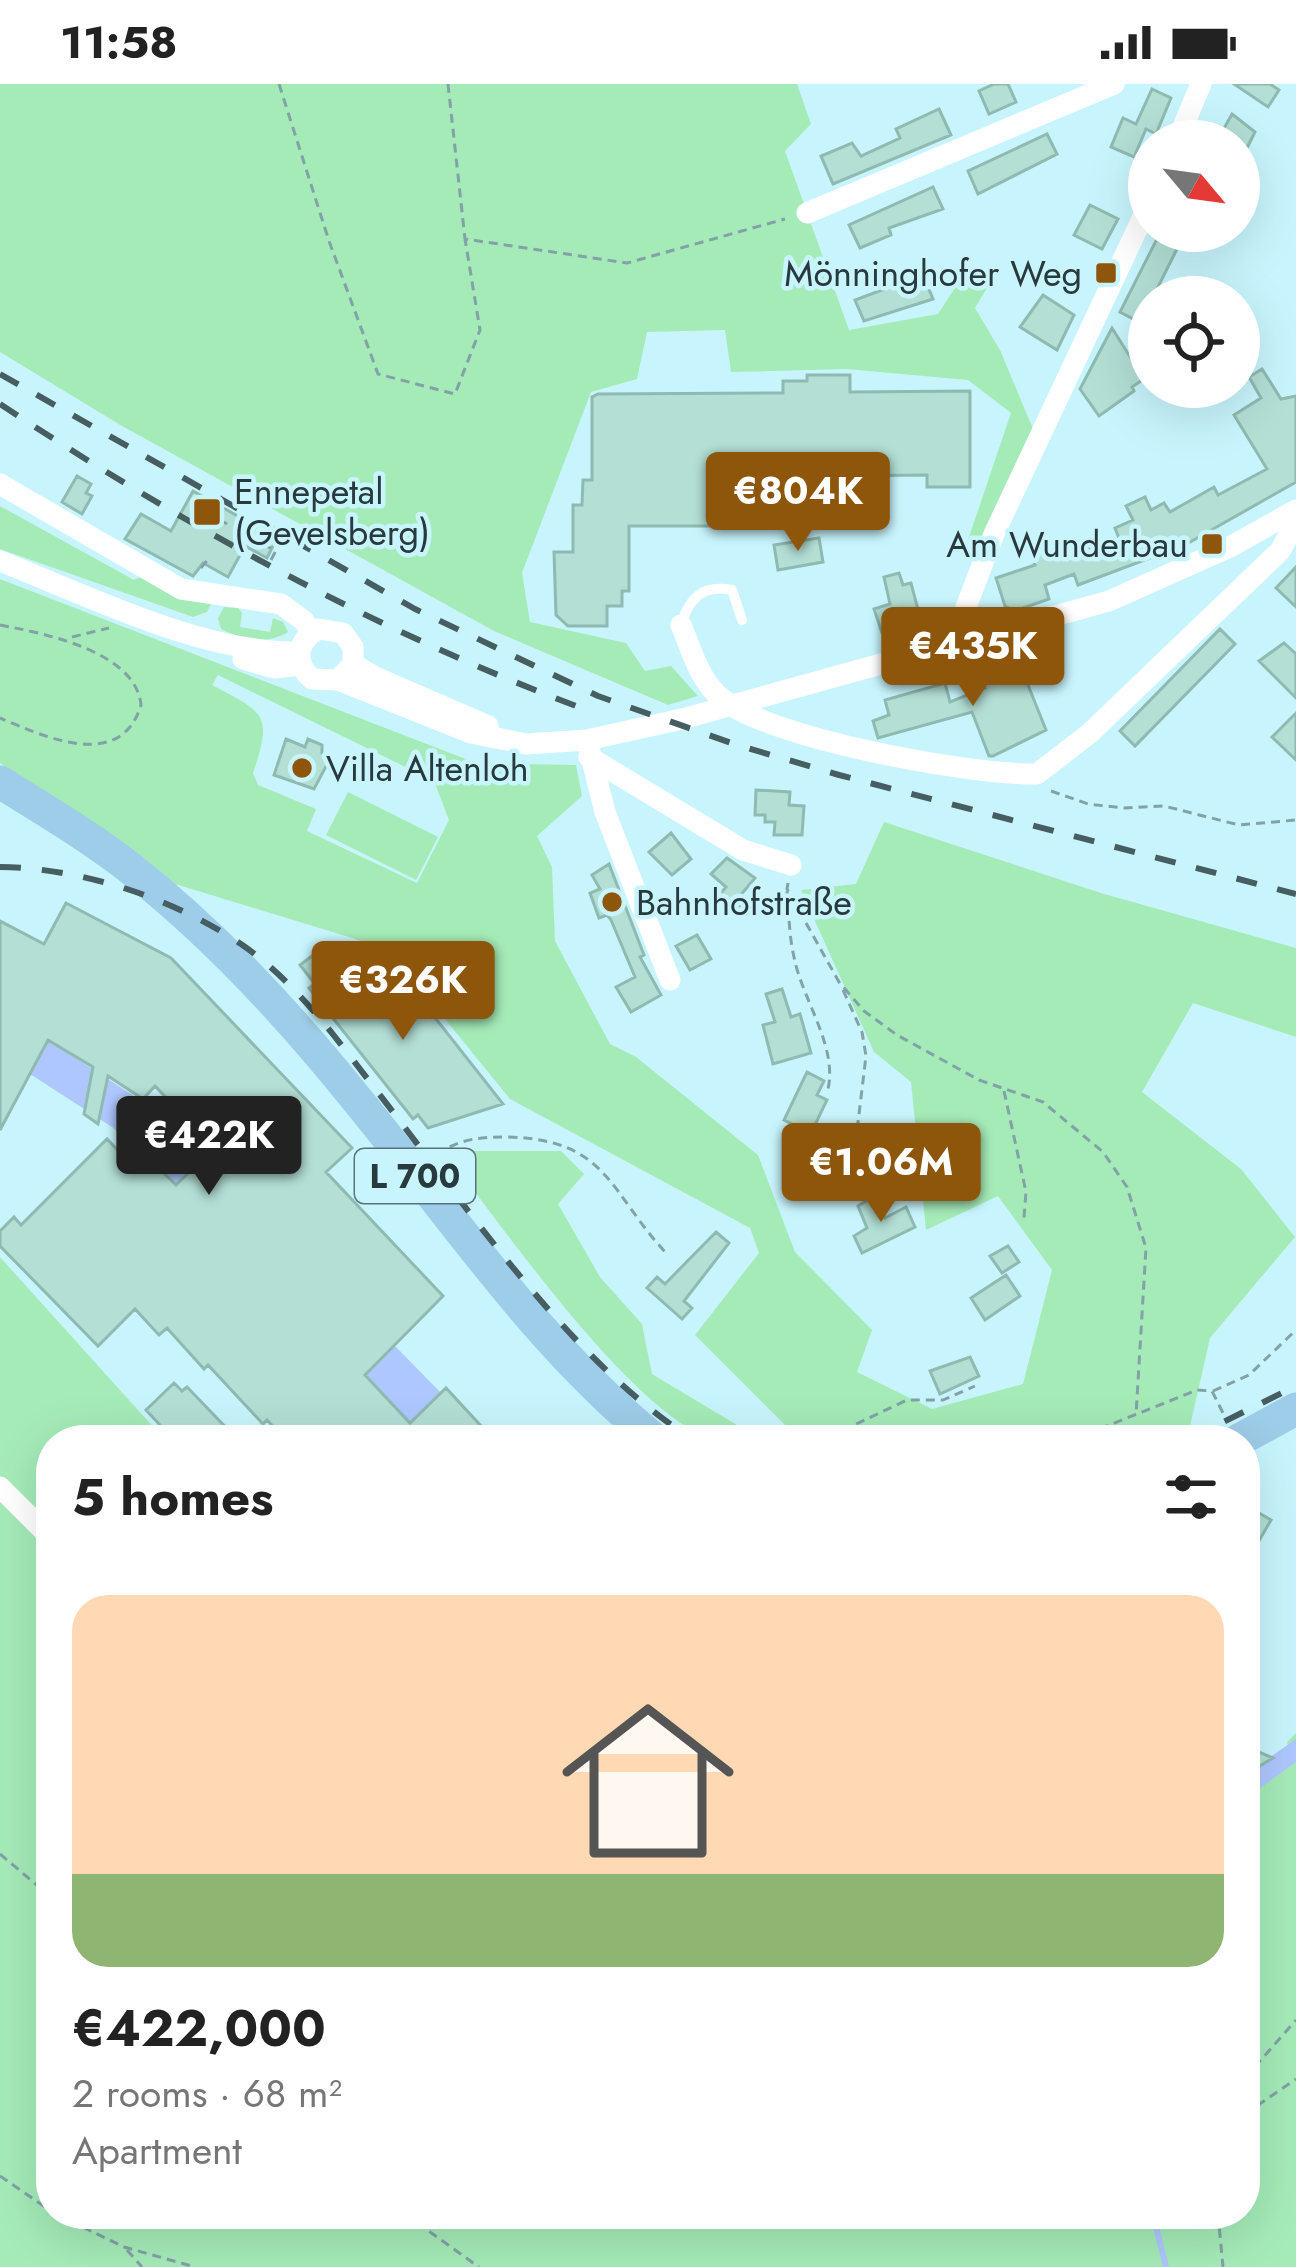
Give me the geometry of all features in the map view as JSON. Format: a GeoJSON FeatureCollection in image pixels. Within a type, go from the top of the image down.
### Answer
{"type":"FeatureCollection","features":[{"type":"Feature","properties":{"kind":"main road","name":"L 700"},"geometry":{"type":"LineString","coordinates":[[0,782],[128,867],[210,939],[355,1097],[542,1334],[638,1425]]}},
{"type":"Feature","properties":{"kind":"main road"},"geometry":{"type":"LineString","coordinates":[[1250,1425],[1296,1409]]}},
{"type":"Feature","properties":{"kind":"street"},"geometry":{"type":"LineString","coordinates":[[807,213],[1114,84]]}},
{"type":"Feature","properties":{"kind":"street"},"geometry":{"type":"LineString","coordinates":[[1186,120],[1201,84]]}},
{"type":"Feature","properties":{"kind":"street"},"geometry":{"type":"LineString","coordinates":[[965,642],[963,615],[994,533],[1128,249]]}},
{"type":"Feature","properties":{"kind":"street"},"geometry":{"type":"LineString","coordinates":[[0,484],[181,589],[280,604],[311,632]]}},
{"type":"Feature","properties":{"kind":"street"},"geometry":{"type":"LineString","coordinates":[[0,561],[166,624],[252,651],[300,659],[312,679],[345,672],[471,733],[526,744],[588,748],[635,731],[772,693],[1076,612],[1156,584],[1293,512],[1295,524],[1280,550],[1090,733],[1037,774],[963,771],[780,728],[740,713],[716,695],[701,675],[682,625]]}},
{"type":"Feature","properties":{"kind":"street"},"geometry":{"type":"LineString","coordinates":[[311,632],[327,628],[343,633],[352,647],[345,672]]}},
{"type":"Feature","properties":{"kind":"street"},"geometry":{"type":"LineString","coordinates":[[300,659],[311,632]]}},
{"type":"Feature","properties":{"kind":"street"},"geometry":{"type":"LineString","coordinates":[[588,748],[743,850],[791,865]]}},
{"type":"Feature","properties":{"kind":"street"},"geometry":{"type":"LineString","coordinates":[[588,748],[626,869],[670,980]]}},
{"type":"Feature","properties":{"kind":"street"},"geometry":{"type":"LineString","coordinates":[[0,1487],[36,1523]]}},
{"type":"Feature","properties":{"kind":"lane"},"geometry":{"type":"LineString","coordinates":[[682,625],[695,596],[707,589],[732,590],[742,620]]}},
{"type":"Feature","properties":{"kind":"path"},"geometry":{"type":"LineString","coordinates":[[279,84],[378,374],[455,394],[480,330],[448,84]]}},
{"type":"Feature","properties":{"kind":"path"},"geometry":{"type":"LineString","coordinates":[[465,239],[627,263],[807,213]]}},
{"type":"Feature","properties":{"kind":"path"},"geometry":{"type":"LineString","coordinates":[[208,513],[227,524]]}},
{"type":"Feature","properties":{"kind":"path"},"geometry":{"type":"LineString","coordinates":[[271,560],[281,541]]}},
{"type":"Feature","properties":{"kind":"path"},"geometry":{"type":"LineString","coordinates":[[263,544],[276,551]]}},
{"type":"Feature","properties":{"kind":"path"},"geometry":{"type":"LineString","coordinates":[[0,625],[68,638],[99,655],[136,686],[141,705],[126,734],[103,744],[70,744],[0,718]]}},
{"type":"Feature","properties":{"kind":"path"},"geometry":{"type":"LineString","coordinates":[[68,638],[117,626]]}},
{"type":"Feature","properties":{"kind":"path"},"geometry":{"type":"LineString","coordinates":[[1037,774],[1052,792],[1088,804],[1165,806],[1239,825],[1296,820]]}},
{"type":"Feature","properties":{"kind":"path"},"geometry":{"type":"LineString","coordinates":[[791,865],[787,890],[794,959],[827,1057],[831,1080],[827,1093]]}},
{"type":"Feature","properties":{"kind":"path"},"geometry":{"type":"LineString","coordinates":[[787,890],[862,1032],[866,1056],[856,1139],[862,1157],[893,1201]]}},
{"type":"Feature","properties":{"kind":"path"},"geometry":{"type":"LineString","coordinates":[[839,982],[864,1011],[897,1035],[980,1080],[1043,1102],[1103,1153],[1139,1217],[1147,1276],[1136,1415]]}},
{"type":"Feature","properties":{"kind":"path"},"geometry":{"type":"LineString","coordinates":[[1004,1089],[1026,1192],[1024,1218]]}},
{"type":"Feature","properties":{"kind":"path"},"geometry":{"type":"LineString","coordinates":[[452,1143],[486,1137],[534,1138],[577,1149],[612,1183],[668,1255]]}},
{"type":"Feature","properties":{"kind":"path"},"geometry":{"type":"LineString","coordinates":[[1110,1425],[1180,1395],[1212,1391],[1249,1375],[1296,1330]]}},
{"type":"Feature","properties":{"kind":"path"},"geometry":{"type":"LineString","coordinates":[[854,1425],[907,1400],[943,1400],[975,1386]]}},
{"type":"Feature","properties":{"kind":"path"},"geometry":{"type":"LineString","coordinates":[[1212,1391],[1230,1425]]}},
{"type":"Feature","properties":{"kind":"path"},"geometry":{"type":"LineString","coordinates":[[0,1855],[36,1885]]}},
{"type":"Feature","properties":{"kind":"path"},"geometry":{"type":"LineString","coordinates":[[1260,2061],[1296,2020]]}},
{"type":"Feature","properties":{"kind":"path"},"geometry":{"type":"LineString","coordinates":[[1260,2104],[1296,2079]]}},
{"type":"Feature","properties":{"kind":"path"},"geometry":{"type":"LineString","coordinates":[[0,2176],[36,2200]]}},
{"type":"Feature","properties":{"kind":"path"},"geometry":{"type":"LineString","coordinates":[[88,2229],[124,2247],[195,2267]]}},
{"type":"Feature","properties":{"kind":"path"},"geometry":{"type":"LineString","coordinates":[[426,2229],[479,2267]]}},
{"type":"Feature","properties":{"kind":"path"},"geometry":{"type":"LineString","coordinates":[[1219,2229],[1222,2267]]}},
{"type":"Feature","properties":{"kind":"path"},"geometry":{"type":"LineString","coordinates":[[124,2247],[142,2267]]}},
{"type":"Feature","properties":{"kind":"green space"},"geometry":{"type":"Polygon","coordinates":[[[0,84],[797,84],[811,124],[785,151],[849,330],[938,314],[958,283],[996,273],[975,308],[1000,350],[1033,429],[987,549],[968,540],[1011,413],[968,380],[846,369],[731,372],[725,330],[647,332],[637,379],[591,392],[522,573],[530,622],[626,643],[645,671],[671,666],[698,696],[668,705],[494,631],[122,426],[0,352],[0,84]]]}},
{"type":"Feature","properties":{"kind":"green space"},"geometry":{"type":"Polygon","coordinates":[[[0,506],[134,580],[142,576],[178,596],[211,604],[207,612],[193,617],[0,549],[0,506]]]}},
{"type":"Feature","properties":{"kind":"green space"},"geometry":{"type":"Polygon","coordinates":[[[0,579],[476,763],[576,765],[582,796],[537,836],[552,867],[555,941],[610,1044],[636,1057],[758,1155],[795,1252],[872,1330],[857,1372],[932,1409],[1023,1384],[1052,1270],[998,1196],[926,1230],[911,1082],[874,1052],[801,890],[856,884],[884,822],[1101,893],[1296,948],[1296,1037],[1193,1003],[1142,1092],[1241,1169],[1295,1237],[1210,1338],[1190,1425],[785,1425],[695,1335],[759,1253],[750,1228],[510,1099],[388,949],[172,883],[0,763],[0,579]],[[218,675],[212,685],[244,702],[260,717],[262,738],[253,773],[258,785],[316,809],[307,831],[417,883],[449,820],[434,781],[218,675]]]}},
{"type":"Feature","properties":{"kind":"green space"},"geometry":{"type":"Polygon","coordinates":[[[224,607],[242,613],[240,627],[270,632],[273,618],[283,622],[288,632],[263,640],[229,633],[221,629],[218,618],[224,607]]]}},
{"type":"Feature","properties":{"kind":"green space"},"geometry":{"type":"Polygon","coordinates":[[[348,792],[438,837],[416,880],[326,835],[348,792]]]}},
{"type":"Feature","properties":{"kind":"green space"},"geometry":{"type":"Polygon","coordinates":[[[561,1151],[584,1174],[558,1204],[600,1277],[642,1324],[652,1374],[737,1425],[683,1425],[647,1396],[571,1316],[447,1155],[561,1151]]]}},
{"type":"Feature","properties":{"kind":"green space"},"geometry":{"type":"Polygon","coordinates":[[[0,1257],[151,1425],[36,1425],[36,2229],[1260,2229],[1260,1769],[1296,1733],[1296,2267],[0,2267],[0,1257]]]}},
{"type":"Feature","properties":{"kind":"water"},"geometry":{"type":"Polygon","coordinates":[[[48,1040],[214,1148],[176,1185],[112,1127],[30,1074],[48,1040]]]}},
{"type":"Feature","properties":{"kind":"water"},"geometry":{"type":"Polygon","coordinates":[[[395,1346],[441,1393],[410,1423],[365,1375],[395,1346]]]}},
{"type":"Feature","properties":{"kind":"water"},"geometry":{"type":"Polygon","coordinates":[[[1296,1739],[1296,1762],[1260,1788],[1260,1764],[1296,1739]]]}},
{"type":"Feature","properties":{"kind":"building"},"geometry":{"type":"Polygon","coordinates":[[[1008,84],[1016,102],[989,114],[979,91],[1008,84]]]}},
{"type":"Feature","properties":{"kind":"building"},"geometry":{"type":"Polygon","coordinates":[[[1234,84],[1270,84],[1279,90],[1268,107],[1234,84]]]}},
{"type":"Feature","properties":{"kind":"building"},"geometry":{"type":"Polygon","coordinates":[[[1152,89],[1171,98],[1162,120],[1138,120],[1152,89]]]}},
{"type":"Feature","properties":{"kind":"building"},"geometry":{"type":"Polygon","coordinates":[[[939,109],[951,135],[833,184],[821,156],[852,143],[861,156],[900,138],[896,129],[939,109]]]}},
{"type":"Feature","properties":{"kind":"building"},"geometry":{"type":"Polygon","coordinates":[[[1123,118],[1128,120],[1128,154],[1111,147],[1123,118]]]}},
{"type":"Feature","properties":{"kind":"building"},"geometry":{"type":"Polygon","coordinates":[[[1047,134],[1057,154],[978,194],[968,171],[1047,134]]]}},
{"type":"Feature","properties":{"kind":"building"},"geometry":{"type":"Polygon","coordinates":[[[933,187],[943,209],[889,228],[891,235],[860,248],[849,225],[933,187]]]}},
{"type":"Feature","properties":{"kind":"building"},"geometry":{"type":"Polygon","coordinates":[[[1090,205],[1118,219],[1102,249],[1074,235],[1090,205]]]}},
{"type":"Feature","properties":{"kind":"building"},"geometry":{"type":"Polygon","coordinates":[[[1150,252],[1176,252],[1164,276],[1138,276],[1150,252]]]}},
{"type":"Feature","properties":{"kind":"building"},"geometry":{"type":"Polygon","coordinates":[[[903,282],[906,289],[926,282],[933,299],[864,321],[855,300],[903,282]]]}},
{"type":"Feature","properties":{"kind":"building"},"geometry":{"type":"Polygon","coordinates":[[[1043,295],[1074,315],[1057,350],[1020,327],[1043,295]]]}},
{"type":"Feature","properties":{"kind":"building"},"geometry":{"type":"Polygon","coordinates":[[[1112,328],[1128,354],[1128,395],[1099,416],[1080,389],[1112,328]]]}},
{"type":"Feature","properties":{"kind":"building"},"geometry":{"type":"Polygon","coordinates":[[[1260,370],[1281,399],[1296,396],[1296,482],[1185,545],[1078,585],[1074,574],[1045,585],[1049,599],[1014,611],[1005,606],[996,578],[1035,565],[1030,551],[1044,547],[1053,560],[1119,538],[1115,528],[1133,520],[1126,506],[1145,497],[1151,510],[1164,503],[1170,512],[1214,487],[1218,495],[1267,469],[1234,415],[1245,408],[1260,408],[1260,370]]]}},
{"type":"Feature","properties":{"kind":"building"},"geometry":{"type":"Polygon","coordinates":[[[807,375],[850,375],[850,392],[970,391],[970,487],[927,487],[927,475],[834,476],[834,514],[765,514],[766,526],[629,526],[629,591],[622,591],[622,606],[607,606],[607,626],[568,626],[556,615],[554,552],[573,552],[573,505],[582,505],[583,480],[592,480],[592,397],[783,393],[783,381],[807,381],[807,375]]]}},
{"type":"Feature","properties":{"kind":"building"},"geometry":{"type":"Polygon","coordinates":[[[77,476],[91,484],[86,493],[92,496],[82,514],[62,502],[77,476]]]}},
{"type":"Feature","properties":{"kind":"building"},"geometry":{"type":"Polygon","coordinates":[[[193,491],[277,538],[267,558],[245,546],[228,577],[203,563],[193,576],[125,539],[141,514],[171,531],[193,491]]]}},
{"type":"Feature","properties":{"kind":"building"},"geometry":{"type":"Polygon","coordinates":[[[819,538],[823,562],[778,570],[774,545],[819,538]]]}},
{"type":"Feature","properties":{"kind":"building"},"geometry":{"type":"Polygon","coordinates":[[[1296,567],[1296,607],[1276,588],[1296,567]]]}},
{"type":"Feature","properties":{"kind":"building"},"geometry":{"type":"Polygon","coordinates":[[[899,573],[903,585],[911,583],[921,621],[882,633],[874,609],[890,604],[884,577],[899,573]]]}},
{"type":"Feature","properties":{"kind":"building"},"geometry":{"type":"Polygon","coordinates":[[[1220,629],[1235,644],[1135,746],[1120,731],[1220,629]]]}},
{"type":"Feature","properties":{"kind":"building"},"geometry":{"type":"Polygon","coordinates":[[[1284,643],[1296,654],[1296,698],[1259,661],[1284,643]]]}},
{"type":"Feature","properties":{"kind":"building"},"geometry":{"type":"Polygon","coordinates":[[[1005,656],[1017,677],[1024,675],[1046,730],[993,756],[989,756],[972,712],[878,738],[873,721],[889,715],[885,700],[945,683],[950,702],[985,688],[977,672],[1005,656]]]}},
{"type":"Feature","properties":{"kind":"building"},"geometry":{"type":"Polygon","coordinates":[[[1296,713],[1296,760],[1272,737],[1296,713]]]}},
{"type":"Feature","properties":{"kind":"building","name":"Villa Altenloh"},"geometry":{"type":"Polygon","coordinates":[[[286,739],[305,747],[308,739],[322,745],[322,753],[331,757],[314,789],[274,775],[286,739]]]}},
{"type":"Feature","properties":{"kind":"building"},"geometry":{"type":"Polygon","coordinates":[[[756,790],[790,792],[789,805],[804,806],[802,835],[774,835],[775,822],[755,815],[756,790]]]}},
{"type":"Feature","properties":{"kind":"building"},"geometry":{"type":"Polygon","coordinates":[[[671,833],[691,859],[672,875],[649,852],[671,833]]]}},
{"type":"Feature","properties":{"kind":"building"},"geometry":{"type":"Polygon","coordinates":[[[727,858],[755,878],[732,914],[715,900],[726,887],[711,874],[727,858]]]}},
{"type":"Feature","properties":{"kind":"building"},"geometry":{"type":"Polygon","coordinates":[[[609,864],[644,955],[640,957],[661,995],[631,1012],[616,987],[635,977],[611,920],[607,915],[599,918],[590,893],[600,889],[592,875],[609,864]]]}},
{"type":"Feature","properties":{"kind":"building"},"geometry":{"type":"Polygon","coordinates":[[[66,903],[171,958],[352,1148],[326,1172],[443,1296],[365,1375],[410,1423],[446,1388],[480,1425],[272,1425],[267,1420],[263,1424],[167,1328],[159,1335],[135,1309],[98,1346],[0,1246],[0,1231],[14,1217],[21,1225],[107,1139],[130,1163],[139,1154],[145,1155],[176,1185],[214,1148],[155,1086],[143,1099],[108,1076],[98,1124],[84,1114],[93,1067],[48,1040],[0,1130],[0,921],[44,944],[66,903]]]}},
{"type":"Feature","properties":{"kind":"building"},"geometry":{"type":"Polygon","coordinates":[[[697,935],[711,959],[690,970],[676,946],[697,935]]]}},
{"type":"Feature","properties":{"kind":"building"},"geometry":{"type":"Polygon","coordinates":[[[317,952],[349,988],[388,958],[503,1104],[428,1128],[418,1115],[413,1119],[309,988],[315,984],[300,965],[317,952]]]}},
{"type":"Feature","properties":{"kind":"building"},"geometry":{"type":"Polygon","coordinates":[[[782,989],[791,1017],[800,1014],[811,1053],[773,1064],[763,1025],[775,1022],[766,994],[782,989]]]}},
{"type":"Feature","properties":{"kind":"building"},"geometry":{"type":"Polygon","coordinates":[[[807,1072],[824,1081],[817,1095],[827,1100],[811,1133],[784,1120],[807,1072]]]}},
{"type":"Feature","properties":{"kind":"building"},"geometry":{"type":"Polygon","coordinates":[[[875,1195],[885,1218],[906,1207],[915,1227],[862,1253],[854,1236],[867,1228],[858,1206],[875,1195]]]}},
{"type":"Feature","properties":{"kind":"building"},"geometry":{"type":"Polygon","coordinates":[[[716,1232],[729,1243],[684,1301],[692,1308],[682,1319],[647,1288],[657,1277],[665,1284],[716,1232]]]}},
{"type":"Feature","properties":{"kind":"building"},"geometry":{"type":"Polygon","coordinates":[[[1008,1246],[1019,1262],[1002,1273],[990,1256],[1008,1246]]]}},
{"type":"Feature","properties":{"kind":"building"},"geometry":{"type":"Polygon","coordinates":[[[1006,1275],[1020,1296],[985,1320],[971,1298],[1006,1275]]]}},
{"type":"Feature","properties":{"kind":"building"},"geometry":{"type":"Polygon","coordinates":[[[970,1357],[979,1376],[940,1394],[930,1371],[970,1357]]]}},
{"type":"Feature","properties":{"kind":"building"},"geometry":{"type":"Polygon","coordinates":[[[174,1383],[182,1391],[187,1387],[224,1425],[160,1425],[146,1410],[174,1383]]]}},
{"type":"Feature","properties":{"kind":"building"},"geometry":{"type":"Polygon","coordinates":[[[1260,1514],[1271,1520],[1260,1539],[1260,1514]]]}},
{"type":"Feature","properties":{"kind":"waterway"},"geometry":{"type":"LineString","coordinates":[[1157,2229],[1166,2267]]}},
{"type":"Feature","properties":{"kind":"railway"},"geometry":{"type":"LineString","coordinates":[[0,374],[415,609],[598,696],[839,775],[1296,894]]}},
{"type":"Feature","properties":{"kind":"railway"},"geometry":{"type":"LineString","coordinates":[[0,404],[142,493],[288,576],[440,650],[595,713]]}},
{"type":"Feature","properties":{"kind":"railway"},"geometry":{"type":"LineString","coordinates":[[0,867],[63,873],[126,889],[186,913],[261,959],[330,1031],[563,1326],[605,1369],[673,1425]]}},
{"type":"Feature","properties":{"kind":"railway"},"geometry":{"type":"LineString","coordinates":[[1217,1425],[1296,1386]]}},
{"type":"Feature","properties":{"kind":"place","name":"Mönninghofer Weg"},"geometry":{"type":"Point","coordinates":[1106,273]}},
{"type":"Feature","properties":{"kind":"place","name":"Ennepetal (Gevelsberg)"},"geometry":{"type":"Point","coordinates":[207,512]}},
{"type":"Feature","properties":{"kind":"place","name":"Am Wunderbau"},"geometry":{"type":"Point","coordinates":[1212,544]}},
{"type":"Feature","properties":{"kind":"place","name":"Villa Altenloh"},"geometry":{"type":"Point","coordinates":[302,768]}},
{"type":"Feature","properties":{"kind":"place","name":"Bahnhofstraße"},"geometry":{"type":"Point","coordinates":[612,902]}}]}
